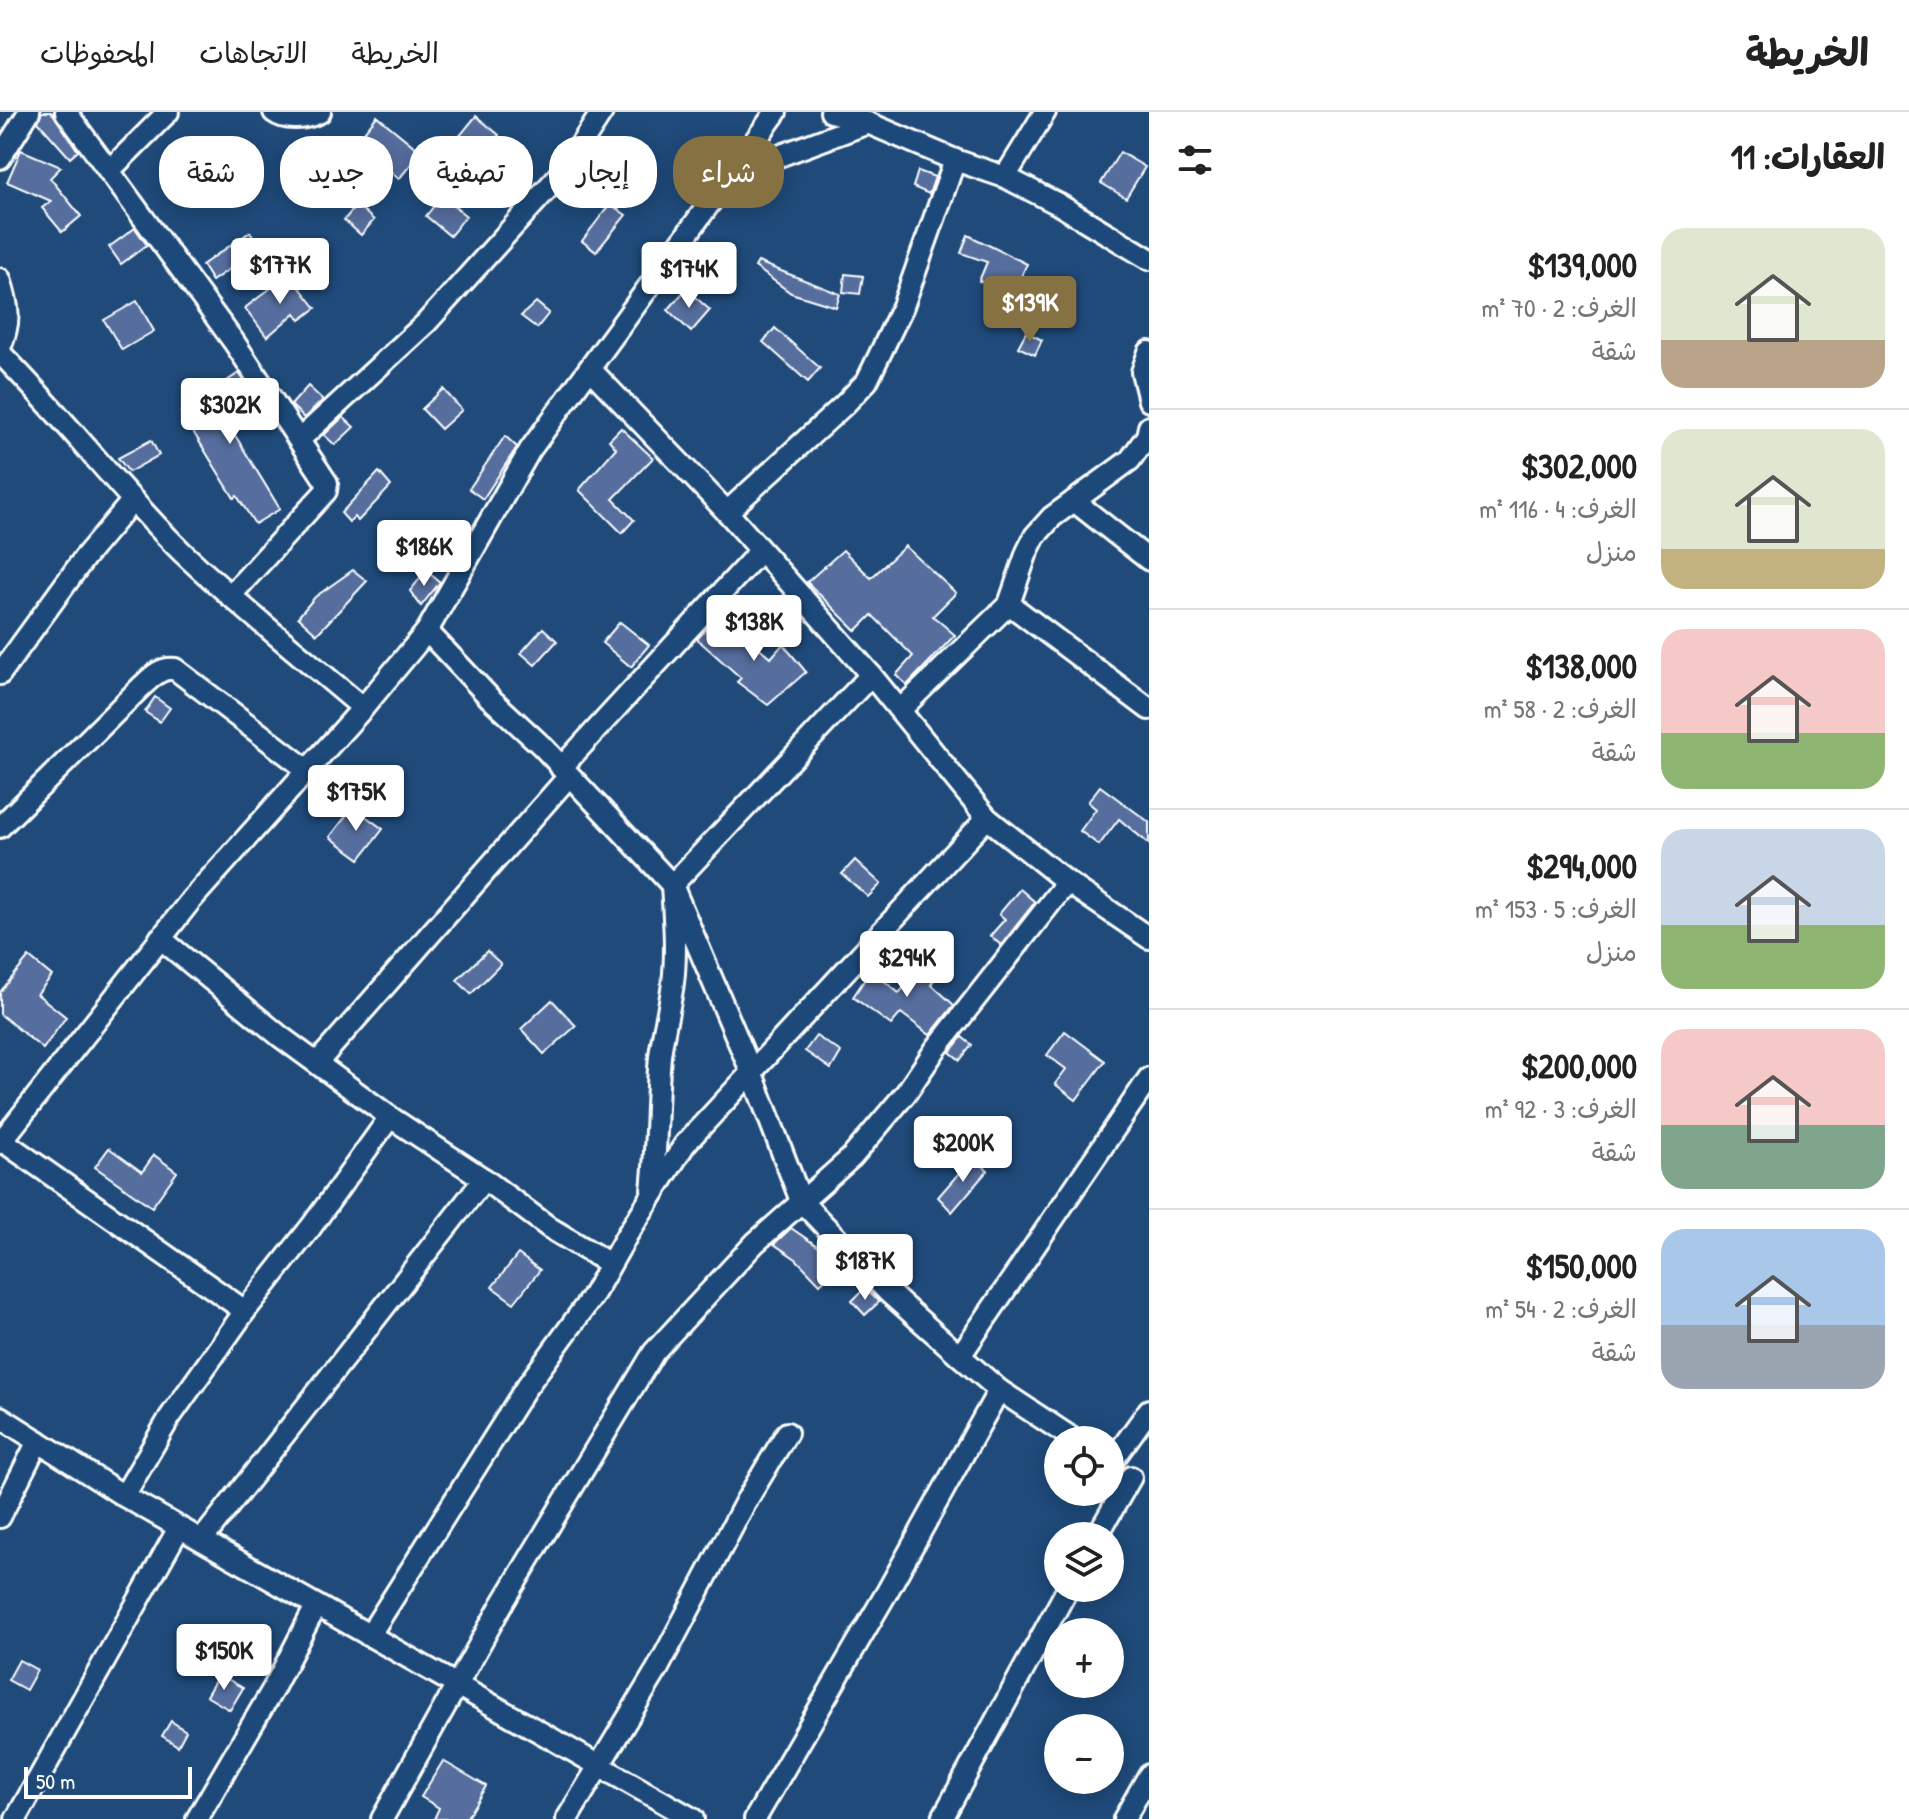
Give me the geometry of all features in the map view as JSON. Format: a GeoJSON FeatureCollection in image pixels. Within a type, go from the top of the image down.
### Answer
{"type":"FeatureCollection","features":[{"type":"Feature","properties":{"kind":"street"},"geometry":{"type":"LineString","coordinates":[[0,158],[29,112]]}},
{"type":"Feature","properties":{"kind":"street"},"geometry":{"type":"LineString","coordinates":[[66,112],[234,342],[327,483],[326,491],[230,596]]}},
{"type":"Feature","properties":{"kind":"street"},"geometry":{"type":"LineString","coordinates":[[109,171],[168,112]]}},
{"type":"Feature","properties":{"kind":"street"},"geometry":{"type":"LineString","coordinates":[[274,112],[282,118],[310,117],[320,112]]}},
{"type":"Feature","properties":{"kind":"street"},"geometry":{"type":"LineString","coordinates":[[299,440],[426,323],[557,178],[602,112]]}},
{"type":"Feature","properties":{"kind":"street"},"geometry":{"type":"LineString","coordinates":[[759,136],[776,112]]}},
{"type":"Feature","properties":{"kind":"street"},"geometry":{"type":"LineString","coordinates":[[831,112],[868,123],[955,160],[1005,177],[1058,204],[1149,259]]}},
{"type":"Feature","properties":{"kind":"street"},"geometry":{"type":"LineString","coordinates":[[1005,177],[1045,112]]}},
{"type":"Feature","properties":{"kind":"street"},"geometry":{"type":"LineString","coordinates":[[784,154],[868,123]]}},
{"type":"Feature","properties":{"kind":"street"},"geometry":{"type":"LineString","coordinates":[[727,512],[867,381],[903,306],[955,160]]}},
{"type":"Feature","properties":{"kind":"street"},"geometry":{"type":"LineString","coordinates":[[245,1311],[1,1141],[160,938],[427,631],[530,450],[707,208]]}},
{"type":"Feature","properties":{"kind":"street"},"geometry":{"type":"LineString","coordinates":[[0,279],[8,308],[9,326],[0,351],[47,400],[133,500],[230,596],[363,708]]}},
{"type":"Feature","properties":{"kind":"street"},"geometry":{"type":"LineString","coordinates":[[1149,352],[1142,372],[1149,401]]}},
{"type":"Feature","properties":{"kind":"street"},"geometry":{"type":"LineString","coordinates":[[590,369],[727,512],[871,675],[987,818],[1067,882],[1149,938]]}},
{"type":"Feature","properties":{"kind":"street"},"geometry":{"type":"LineString","coordinates":[[900,710],[1009,604],[1035,536],[1052,517],[1130,460],[1147,436],[1149,427]]}},
{"type":"Feature","properties":{"kind":"street"},"geometry":{"type":"LineString","coordinates":[[0,674],[85,557],[133,500]]}},
{"type":"Feature","properties":{"kind":"street"},"geometry":{"type":"LineString","coordinates":[[1074,501],[1149,560]]}},
{"type":"Feature","properties":{"kind":"street"},"geometry":{"type":"LineString","coordinates":[[317,1063],[565,772],[760,551]]}},
{"type":"Feature","properties":{"kind":"street"},"geometry":{"type":"LineString","coordinates":[[1009,604],[1149,709]]}},
{"type":"Feature","properties":{"kind":"street"},"geometry":{"type":"LineString","coordinates":[[427,631],[672,885],[751,1071],[801,1201],[889,1293],[999,1390],[1054,1426]]}},
{"type":"Feature","properties":{"kind":"street"},"geometry":{"type":"LineString","coordinates":[[0,827],[155,674],[169,669],[175,669],[306,769]]}},
{"type":"Feature","properties":{"kind":"street"},"geometry":{"type":"LineString","coordinates":[[652,1194],[657,1138],[656,1105],[661,1052],[673,984],[676,938],[672,885],[871,675]]}},
{"type":"Feature","properties":{"kind":"street"},"geometry":{"type":"LineString","coordinates":[[369,1636],[525,1389],[592,1297],[685,1144],[987,818]]}},
{"type":"Feature","properties":{"kind":"street"},"geometry":{"type":"LineString","coordinates":[[382,1819],[456,1684],[654,1352],[720,1279],[801,1201],[832,1176],[870,1136],[1067,882]]}},
{"type":"Feature","properties":{"kind":"street"},"geometry":{"type":"LineString","coordinates":[[160,938],[390,1117],[484,1179],[550,1228],[610,1264]]}},
{"type":"Feature","properties":{"kind":"street"},"geometry":{"type":"LineString","coordinates":[[960,1356],[1149,1078]]}},
{"type":"Feature","properties":{"kind":"street"},"geometry":{"type":"LineString","coordinates":[[124,1496],[170,1417],[390,1117]]}},
{"type":"Feature","properties":{"kind":"street"},"geometry":{"type":"LineString","coordinates":[[202,1540],[484,1179]]}},
{"type":"Feature","properties":{"kind":"street"},"geometry":{"type":"LineString","coordinates":[[755,1819],[887,1592],[999,1390]]}},
{"type":"Feature","properties":{"kind":"street"},"geometry":{"type":"LineString","coordinates":[[1124,1444],[1149,1410]]}},
{"type":"Feature","properties":{"kind":"street"},"geometry":{"type":"LineString","coordinates":[[0,1417],[179,1528],[599,1763],[693,1819]]}},
{"type":"Feature","properties":{"kind":"street"},"geometry":{"type":"LineString","coordinates":[[567,1819],[658,1668],[745,1503],[787,1433]]}},
{"type":"Feature","properties":{"kind":"street"},"geometry":{"type":"LineString","coordinates":[[0,1517],[38,1441]]}},
{"type":"Feature","properties":{"kind":"street"},"geometry":{"type":"LineString","coordinates":[[1124,1472],[1149,1488]]}},
{"type":"Feature","properties":{"kind":"street"},"geometry":{"type":"LineString","coordinates":[[1105,1522],[1131,1477]]}},
{"type":"Feature","properties":{"kind":"street"},"geometry":{"type":"LineString","coordinates":[[16,1819],[179,1528]]}},
{"type":"Feature","properties":{"kind":"street"},"geometry":{"type":"LineString","coordinates":[[942,1819],[1060,1602]]}},
{"type":"Feature","properties":{"kind":"street"},"geometry":{"type":"LineString","coordinates":[[197,1819],[273,1689],[316,1606]]}},
{"type":"Feature","properties":{"kind":"street"},"geometry":{"type":"LineString","coordinates":[[1124,1819],[1149,1775]]}},
{"type":"Feature","properties":{"kind":"building"},"geometry":{"type":"Polygon","coordinates":[[[42,112],[54,115],[78,151],[70,158],[38,122],[42,112]]]}},
{"type":"Feature","properties":{"kind":"building"},"geometry":{"type":"Polygon","coordinates":[[[377,116],[409,142],[409,167],[399,179],[393,174],[393,136],[361,136],[377,116]]]}},
{"type":"Feature","properties":{"kind":"building"},"geometry":{"type":"Polygon","coordinates":[[[476,116],[499,135],[498,136],[460,136],[476,116]]]}},
{"type":"Feature","properties":{"kind":"building"},"geometry":{"type":"Polygon","coordinates":[[[21,150],[61,167],[50,178],[81,216],[62,232],[42,208],[51,201],[7,182],[21,150]]]}},
{"type":"Feature","properties":{"kind":"building"},"geometry":{"type":"Polygon","coordinates":[[[1120,152],[1145,167],[1126,198],[1101,183],[1120,152]]]}},
{"type":"Feature","properties":{"kind":"building"},"geometry":{"type":"Polygon","coordinates":[[[918,171],[935,177],[929,194],[913,187],[918,171]]]}},
{"type":"Feature","properties":{"kind":"building"},"geometry":{"type":"Polygon","coordinates":[[[354,208],[360,208],[374,220],[361,235],[344,220],[354,208]]]}},
{"type":"Feature","properties":{"kind":"building"},"geometry":{"type":"Polygon","coordinates":[[[432,208],[456,208],[466,216],[450,236],[426,216],[432,208]]]}},
{"type":"Feature","properties":{"kind":"building"},"geometry":{"type":"Polygon","coordinates":[[[607,208],[616,208],[626,215],[596,252],[582,241],[607,208]]]}},
{"type":"Feature","properties":{"kind":"building"},"geometry":{"type":"Polygon","coordinates":[[[135,228],[147,245],[121,264],[109,247],[135,228]]]}},
{"type":"Feature","properties":{"kind":"building"},"geometry":{"type":"Polygon","coordinates":[[[250,232],[260,248],[212,281],[202,265],[250,232]]]}},
{"type":"Feature","properties":{"kind":"building"},"geometry":{"type":"Polygon","coordinates":[[[968,235],[1027,264],[1018,283],[1008,279],[1003,291],[979,281],[987,262],[961,253],[968,235]]]}},
{"type":"Feature","properties":{"kind":"building"},"geometry":{"type":"Polygon","coordinates":[[[758,262],[840,294],[836,307],[791,293],[755,267],[758,262]]]}},
{"type":"Feature","properties":{"kind":"building"},"geometry":{"type":"Polygon","coordinates":[[[289,274],[316,308],[300,320],[295,313],[267,337],[245,308],[289,274]]]}},
{"type":"Feature","properties":{"kind":"building"},"geometry":{"type":"Polygon","coordinates":[[[845,274],[863,276],[860,294],[843,292],[845,274]]]}},
{"type":"Feature","properties":{"kind":"building"},"geometry":{"type":"Polygon","coordinates":[[[686,289],[710,310],[691,332],[668,310],[686,289]]]}},
{"type":"Feature","properties":{"kind":"building"},"geometry":{"type":"Polygon","coordinates":[[[137,301],[154,331],[122,350],[104,320],[137,301]]]}},
{"type":"Feature","properties":{"kind":"building"},"geometry":{"type":"Polygon","coordinates":[[[536,302],[549,313],[537,328],[521,316],[536,302]]]}},
{"type":"Feature","properties":{"kind":"building"},"geometry":{"type":"Polygon","coordinates":[[[775,328],[820,368],[808,382],[763,342],[775,328]]]}},
{"type":"Feature","properties":{"kind":"building"},"geometry":{"type":"Polygon","coordinates":[[[1026,332],[1042,340],[1035,355],[1018,347],[1026,332]]]}},
{"type":"Feature","properties":{"kind":"building"},"geometry":{"type":"Polygon","coordinates":[[[239,373],[255,398],[224,417],[280,509],[255,524],[237,496],[234,498],[181,412],[239,373]]]}},
{"type":"Feature","properties":{"kind":"building"},"geometry":{"type":"Polygon","coordinates":[[[308,386],[323,400],[304,418],[291,405],[308,386]]]}},
{"type":"Feature","properties":{"kind":"building"},"geometry":{"type":"Polygon","coordinates":[[[443,389],[462,410],[441,429],[422,409],[443,389]]]}},
{"type":"Feature","properties":{"kind":"building"},"geometry":{"type":"Polygon","coordinates":[[[343,417],[354,427],[335,445],[324,435],[343,417]]]}},
{"type":"Feature","properties":{"kind":"building"},"geometry":{"type":"Polygon","coordinates":[[[621,428],[653,458],[613,499],[634,520],[622,533],[579,490],[616,448],[609,440],[621,428]]]}},
{"type":"Feature","properties":{"kind":"building"},"geometry":{"type":"Polygon","coordinates":[[[505,436],[517,447],[483,499],[469,489],[505,436]]]}},
{"type":"Feature","properties":{"kind":"building"},"geometry":{"type":"Polygon","coordinates":[[[151,440],[159,455],[129,472],[118,458],[151,440]]]}},
{"type":"Feature","properties":{"kind":"building"},"geometry":{"type":"Polygon","coordinates":[[[379,472],[391,486],[358,521],[354,517],[349,522],[341,513],[379,472]]]}},
{"type":"Feature","properties":{"kind":"building"},"geometry":{"type":"Polygon","coordinates":[[[905,546],[956,593],[933,616],[955,635],[907,685],[896,675],[913,656],[872,615],[856,631],[807,582],[843,550],[871,578],[905,546]]]}},
{"type":"Feature","properties":{"kind":"building"},"geometry":{"type":"Polygon","coordinates":[[[353,570],[367,581],[317,634],[298,617],[315,597],[353,570]]]}},
{"type":"Feature","properties":{"kind":"building"},"geometry":{"type":"Polygon","coordinates":[[[426,571],[440,582],[421,606],[410,591],[426,571]]]}},
{"type":"Feature","properties":{"kind":"building"},"geometry":{"type":"Polygon","coordinates":[[[620,622],[649,645],[631,667],[602,643],[620,622]]]}},
{"type":"Feature","properties":{"kind":"building"},"geometry":{"type":"Polygon","coordinates":[[[711,624],[728,638],[737,628],[771,658],[783,644],[806,672],[768,705],[737,682],[741,678],[697,639],[711,624]]]}},
{"type":"Feature","properties":{"kind":"building"},"geometry":{"type":"Polygon","coordinates":[[[543,628],[557,641],[535,665],[521,653],[543,628]]]}},
{"type":"Feature","properties":{"kind":"building"},"geometry":{"type":"Polygon","coordinates":[[[155,697],[170,708],[160,722],[145,712],[155,697]]]}},
{"type":"Feature","properties":{"kind":"building"},"geometry":{"type":"Polygon","coordinates":[[[1100,786],[1149,822],[1149,844],[1119,819],[1099,845],[1080,831],[1096,809],[1088,802],[1100,786]]]}},
{"type":"Feature","properties":{"kind":"building"},"geometry":{"type":"Polygon","coordinates":[[[353,807],[383,829],[360,859],[330,837],[353,807]]]}},
{"type":"Feature","properties":{"kind":"building"},"geometry":{"type":"Polygon","coordinates":[[[855,860],[881,884],[868,897],[842,874],[855,860]]]}},
{"type":"Feature","properties":{"kind":"building"},"geometry":{"type":"Polygon","coordinates":[[[1020,889],[1035,902],[1001,945],[990,936],[1005,919],[999,914],[1020,889]]]}},
{"type":"Feature","properties":{"kind":"building"},"geometry":{"type":"Polygon","coordinates":[[[487,951],[501,964],[471,994],[457,980],[487,951]]]}},
{"type":"Feature","properties":{"kind":"building"},"geometry":{"type":"Polygon","coordinates":[[[29,957],[52,976],[37,994],[66,1017],[43,1049],[0,1014],[0,992],[29,957]]]}},
{"type":"Feature","properties":{"kind":"building"},"geometry":{"type":"Polygon","coordinates":[[[928,961],[940,972],[931,984],[954,1005],[930,1035],[901,1013],[891,1025],[853,997],[871,970],[899,993],[928,961]]]}},
{"type":"Feature","properties":{"kind":"building"},"geometry":{"type":"Polygon","coordinates":[[[552,1000],[576,1026],[544,1054],[521,1029],[552,1000]]]}},
{"type":"Feature","properties":{"kind":"building"},"geometry":{"type":"Polygon","coordinates":[[[1065,1031],[1105,1061],[1076,1100],[1055,1084],[1066,1069],[1047,1055],[1065,1031]]]}},
{"type":"Feature","properties":{"kind":"building"},"geometry":{"type":"Polygon","coordinates":[[[816,1036],[841,1052],[831,1069],[805,1051],[816,1036]]]}},
{"type":"Feature","properties":{"kind":"building"},"geometry":{"type":"Polygon","coordinates":[[[962,1037],[972,1045],[960,1060],[950,1052],[962,1037]]]}},
{"type":"Feature","properties":{"kind":"building"},"geometry":{"type":"Polygon","coordinates":[[[109,1148],[142,1172],[154,1155],[177,1172],[152,1207],[95,1167],[109,1148]]]}},
{"type":"Feature","properties":{"kind":"building"},"geometry":{"type":"Polygon","coordinates":[[[972,1158],[988,1170],[952,1212],[938,1197],[972,1158]]]}},
{"type":"Feature","properties":{"kind":"building"},"geometry":{"type":"Polygon","coordinates":[[[791,1228],[842,1263],[820,1284],[796,1259],[774,1244],[791,1228]]]}},
{"type":"Feature","properties":{"kind":"building"},"geometry":{"type":"Polygon","coordinates":[[[518,1254],[540,1270],[514,1303],[492,1287],[518,1254]]]}},
{"type":"Feature","properties":{"kind":"building"},"geometry":{"type":"Polygon","coordinates":[[[865,1288],[879,1302],[865,1315],[852,1301],[865,1288]]]}},
{"type":"Feature","properties":{"kind":"building"},"geometry":{"type":"Polygon","coordinates":[[[19,1660],[37,1670],[26,1690],[8,1680],[19,1660]]]}},
{"type":"Feature","properties":{"kind":"building"},"geometry":{"type":"Polygon","coordinates":[[[219,1674],[243,1688],[230,1710],[206,1696],[219,1674]]]}},
{"type":"Feature","properties":{"kind":"building"},"geometry":{"type":"Polygon","coordinates":[[[171,1721],[186,1731],[178,1746],[162,1736],[171,1721]]]}},
{"type":"Feature","properties":{"kind":"building"},"geometry":{"type":"Polygon","coordinates":[[[443,1761],[486,1786],[466,1819],[434,1819],[439,1808],[421,1797],[443,1761]]]}}]}
